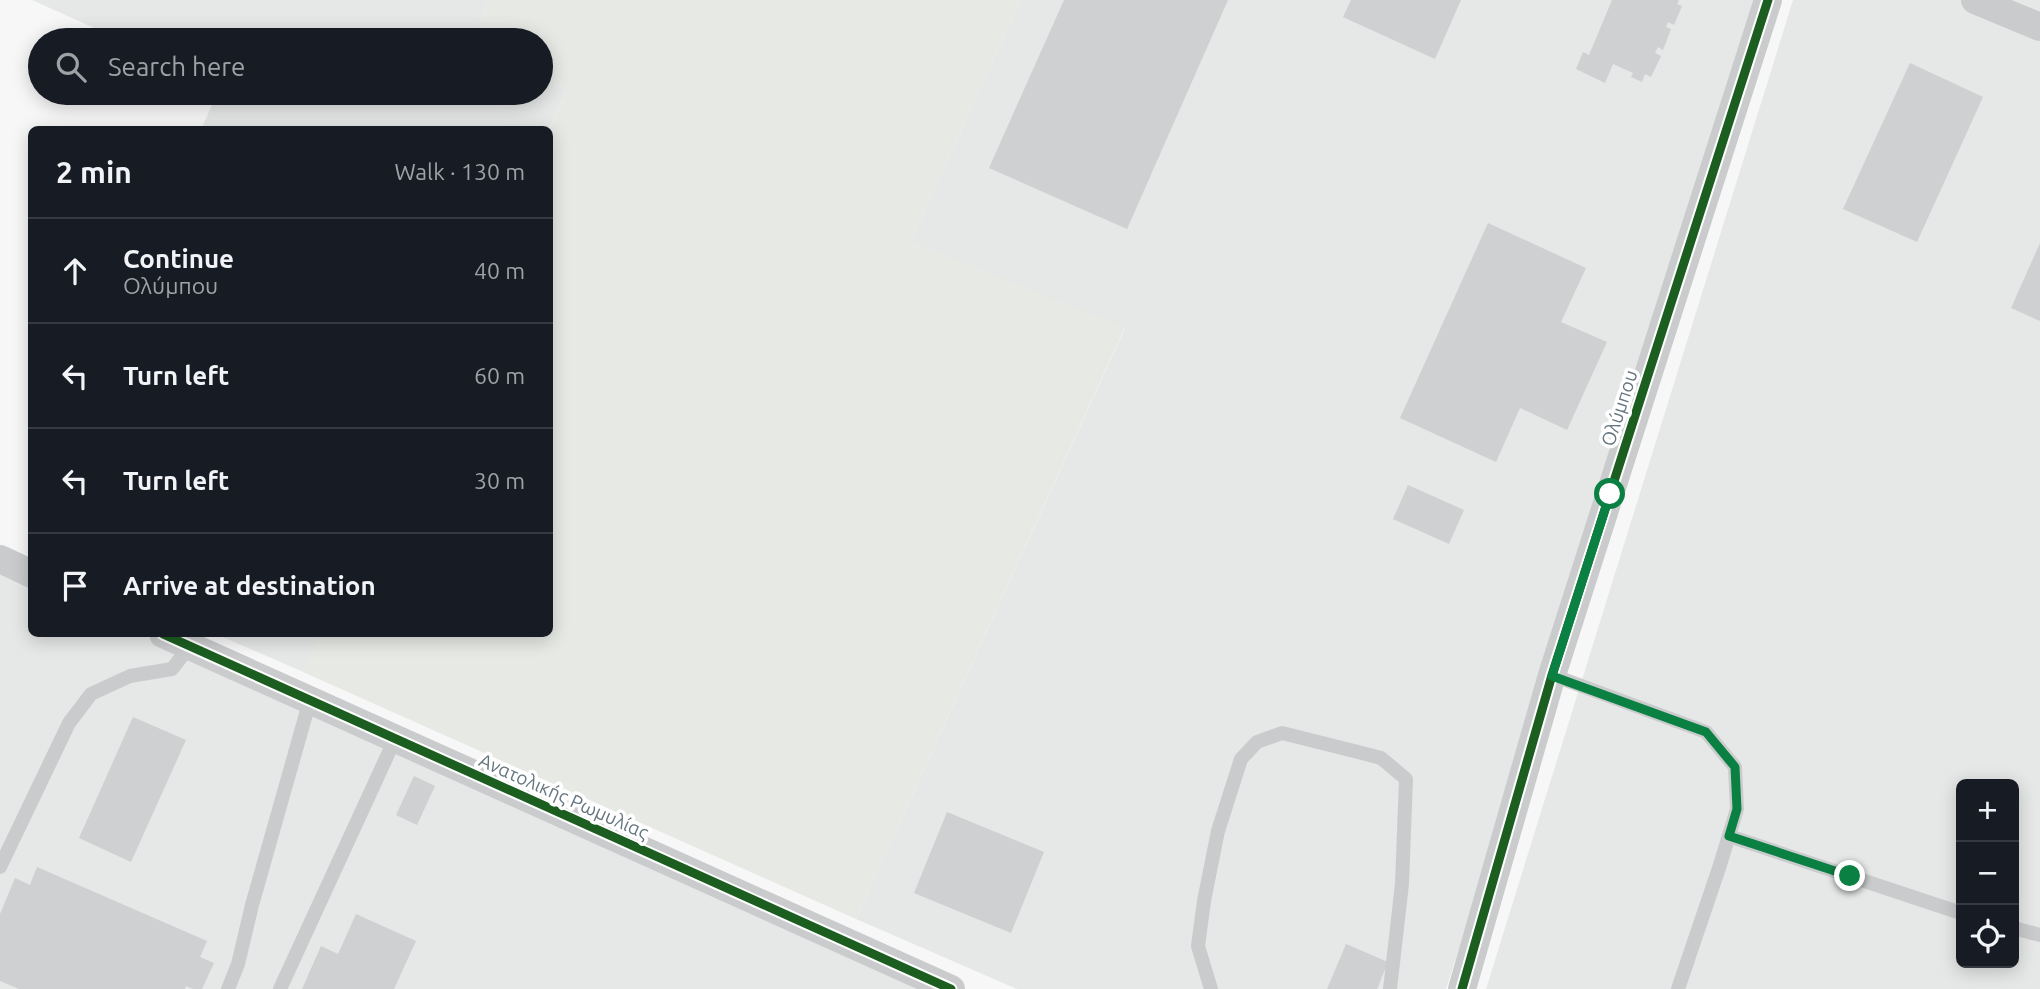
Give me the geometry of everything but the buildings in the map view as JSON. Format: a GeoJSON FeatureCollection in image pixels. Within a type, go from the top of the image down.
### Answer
{"type":"FeatureCollection","features":[{"type":"Feature","properties":{"kind":"street","name":"Ολύμπου"},"geometry":{"type":"LineString","coordinates":[[1462,989],[1552,676],[1768,0]]}},
{"type":"Feature","properties":{"kind":"street"},"geometry":{"type":"LineString","coordinates":[[1975,0],[2005,5],[2040,27]]}},
{"type":"Feature","properties":{"kind":"street"},"geometry":{"type":"LineString","coordinates":[[0,559],[28,571]]}},
{"type":"Feature","properties":{"kind":"street","name":"Ανατολικής Ρωμυλίας"},"geometry":{"type":"LineString","coordinates":[[170,637],[951,989]]}},
{"type":"Feature","properties":{"kind":"lane"},"geometry":{"type":"LineString","coordinates":[[0,867],[69,723],[91,694],[130,676],[173,669],[190,646]]}},
{"type":"Feature","properties":{"kind":"lane"},"geometry":{"type":"LineString","coordinates":[[1552,676],[1706,732],[1735,767],[1737,809],[1678,989]]}},
{"type":"Feature","properties":{"kind":"lane"},"geometry":{"type":"LineString","coordinates":[[228,989],[238,964],[310,701]]}},
{"type":"Feature","properties":{"kind":"lane"},"geometry":{"type":"LineString","coordinates":[[1211,989],[1198,946],[1218,831],[1241,760],[1257,742],[1282,733],[1381,758],[1406,779],[1402,884],[1390,989]]}},
{"type":"Feature","properties":{"kind":"lane"},"geometry":{"type":"LineString","coordinates":[[280,989],[395,739]]}},
{"type":"Feature","properties":{"kind":"lane"},"geometry":{"type":"LineString","coordinates":[[1729,836],[1956,911]]}},
{"type":"Feature","properties":{"kind":"lane"},"geometry":{"type":"LineString","coordinates":[[2019,929],[2040,935]]}},
{"type":"Feature","properties":{"kind":"shaded area"},"geometry":{"type":"Polygon","coordinates":[[[32,0],[489,0],[477,28],[94,28],[32,0]]]}},
{"type":"Feature","properties":{"kind":"shaded area"},"geometry":{"type":"Polygon","coordinates":[[[489,0],[1021,0],[910,242],[1125,327],[856,919],[303,672],[320,637],[553,637],[553,126],[551,126],[567,90],[553,84],[553,28],[477,28],[489,0]]]}},
{"type":"Feature","properties":{"kind":"shaded area"},"geometry":{"type":"Polygon","coordinates":[[[1021,0],[1762,0],[1446,989],[1017,989],[856,919],[1125,328],[910,242],[1021,0]]]}},
{"type":"Feature","properties":{"kind":"shaded area"},"geometry":{"type":"Polygon","coordinates":[[[1793,0],[2040,0],[2040,989],[1486,989],[1793,0]]]}},
{"type":"Feature","properties":{"kind":"shaded area"},"geometry":{"type":"Polygon","coordinates":[[[553,84],[567,90],[550,126],[203,126],[212,105],[553,105],[553,84]]]}},
{"type":"Feature","properties":{"kind":"shaded area"},"geometry":{"type":"Polygon","coordinates":[[[0,571],[28,584],[28,637],[147,637],[934,989],[0,989],[0,571]]]}},
{"type":"Feature","properties":{"kind":"shaded area"},"geometry":{"type":"Polygon","coordinates":[[[223,637],[320,637],[303,672],[223,637]]]}},
{"type":"Feature","properties":{"kind":"cycle path"},"geometry":{"type":"LineString","coordinates":[[1462,989],[1552,675],[1768,0]]}},
{"type":"Feature","properties":{"kind":"cycle path"},"geometry":{"type":"LineString","coordinates":[[170,637],[951,989]]}},
{"type":"Feature","properties":{"kind":"route"},"geometry":{"type":"LineString","coordinates":[[1610,494],[1552,676],[1706,732],[1735,767],[1737,809],[1729,836],[1850,876]]}}]}
